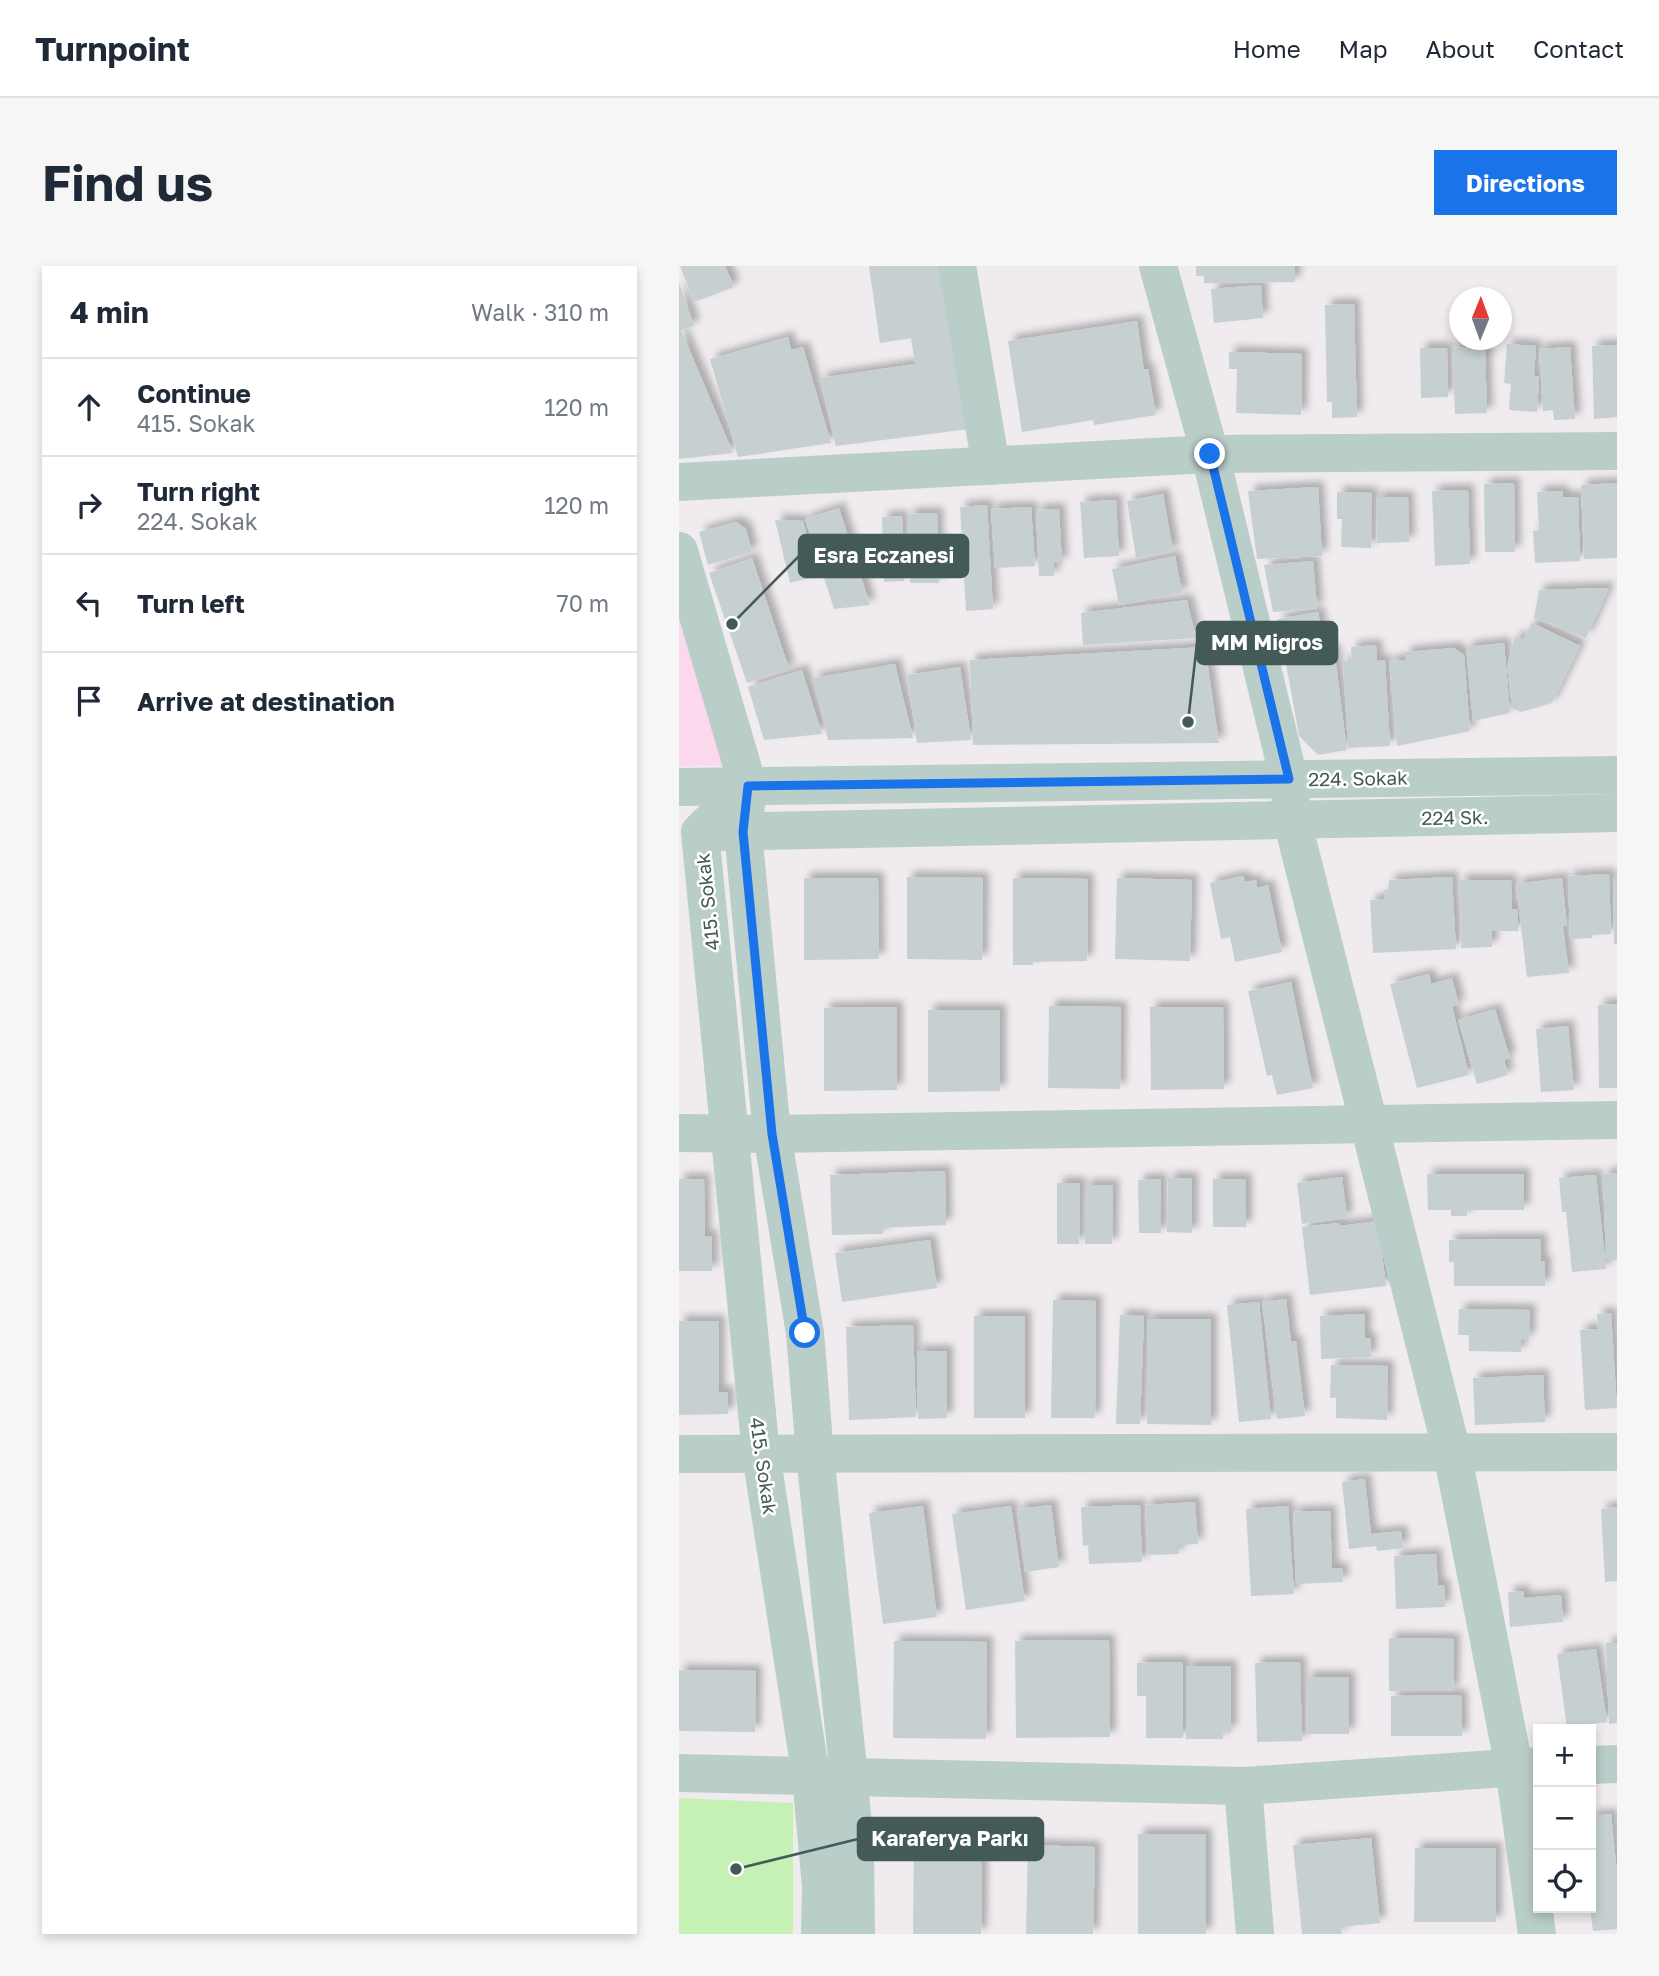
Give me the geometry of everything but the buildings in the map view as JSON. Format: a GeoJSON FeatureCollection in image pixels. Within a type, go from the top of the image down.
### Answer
{"type":"FeatureCollection","features":[{"type":"Feature","properties":{"kind":"street"},"geometry":{"type":"LineString","coordinates":[[957,266],[991,466]]}},
{"type":"Feature","properties":{"kind":"street"},"geometry":{"type":"LineString","coordinates":[[1158,266],[1210,454],[1289,779],[1292,820],[1452,1452],[1526,1767],[1537,1934]]}},
{"type":"Feature","properties":{"kind":"street"},"geometry":{"type":"LineString","coordinates":[[679,482],[1210,454],[1617,451]]}},
{"type":"Feature","properties":{"kind":"street"},"geometry":{"type":"LineString","coordinates":[[679,551],[748,786],[743,832],[772,1134],[805,1333],[849,1777],[855,1856],[856,1934]]}},
{"type":"Feature","properties":{"kind":"street","name":"224. Sokak"},"geometry":{"type":"LineString","coordinates":[[679,787],[1617,775]]}},
{"type":"Feature","properties":{"kind":"street","name":"415. Sokak"},"geometry":{"type":"LineString","coordinates":[[748,786],[690,832],[730,1133],[761,1454],[811,1777],[821,1886],[820,1934]]}},
{"type":"Feature","properties":{"kind":"street","name":"224 Sk."},"geometry":{"type":"LineString","coordinates":[[1292,820],[1617,813]]}},
{"type":"Feature","properties":{"kind":"street"},"geometry":{"type":"LineString","coordinates":[[690,832],[1292,820]]}},
{"type":"Feature","properties":{"kind":"street"},"geometry":{"type":"LineString","coordinates":[[679,1133],[772,1134],[1617,1120]]}},
{"type":"Feature","properties":{"kind":"street"},"geometry":{"type":"LineString","coordinates":[[679,1454],[1617,1452]]}},
{"type":"Feature","properties":{"kind":"street"},"geometry":{"type":"LineString","coordinates":[[1596,1765],[1617,1764]]}},
{"type":"Feature","properties":{"kind":"street"},"geometry":{"type":"LineString","coordinates":[[679,1773],[1243,1786],[1526,1767]]}},
{"type":"Feature","properties":{"kind":"street"},"geometry":{"type":"LineString","coordinates":[[1243,1786],[1255,1934]]}},
{"type":"Feature","properties":{"kind":"shaded area"},"geometry":{"type":"Polygon","coordinates":[[[679,612],[731,765],[679,766],[679,612]]]}},
{"type":"Feature","properties":{"kind":"green space"},"geometry":{"type":"Polygon","coordinates":[[[679,1798],[793,1803],[793,1934],[679,1934],[679,1798]]]}},
{"type":"Feature","properties":{"kind":"place","name":"Esra Eczanesi"},"geometry":{"type":"Point","coordinates":[732,624]}},
{"type":"Feature","properties":{"kind":"place","name":"MM Migros"},"geometry":{"type":"Point","coordinates":[1188,722]}},
{"type":"Feature","properties":{"kind":"place","name":"Karaferya Parkı"},"geometry":{"type":"Point","coordinates":[736,1869]}},
{"type":"Feature","properties":{"kind":"route"},"geometry":{"type":"LineString","coordinates":[[805,1333],[772,1134],[743,832],[748,786],[1289,779],[1210,454]]}}]}
